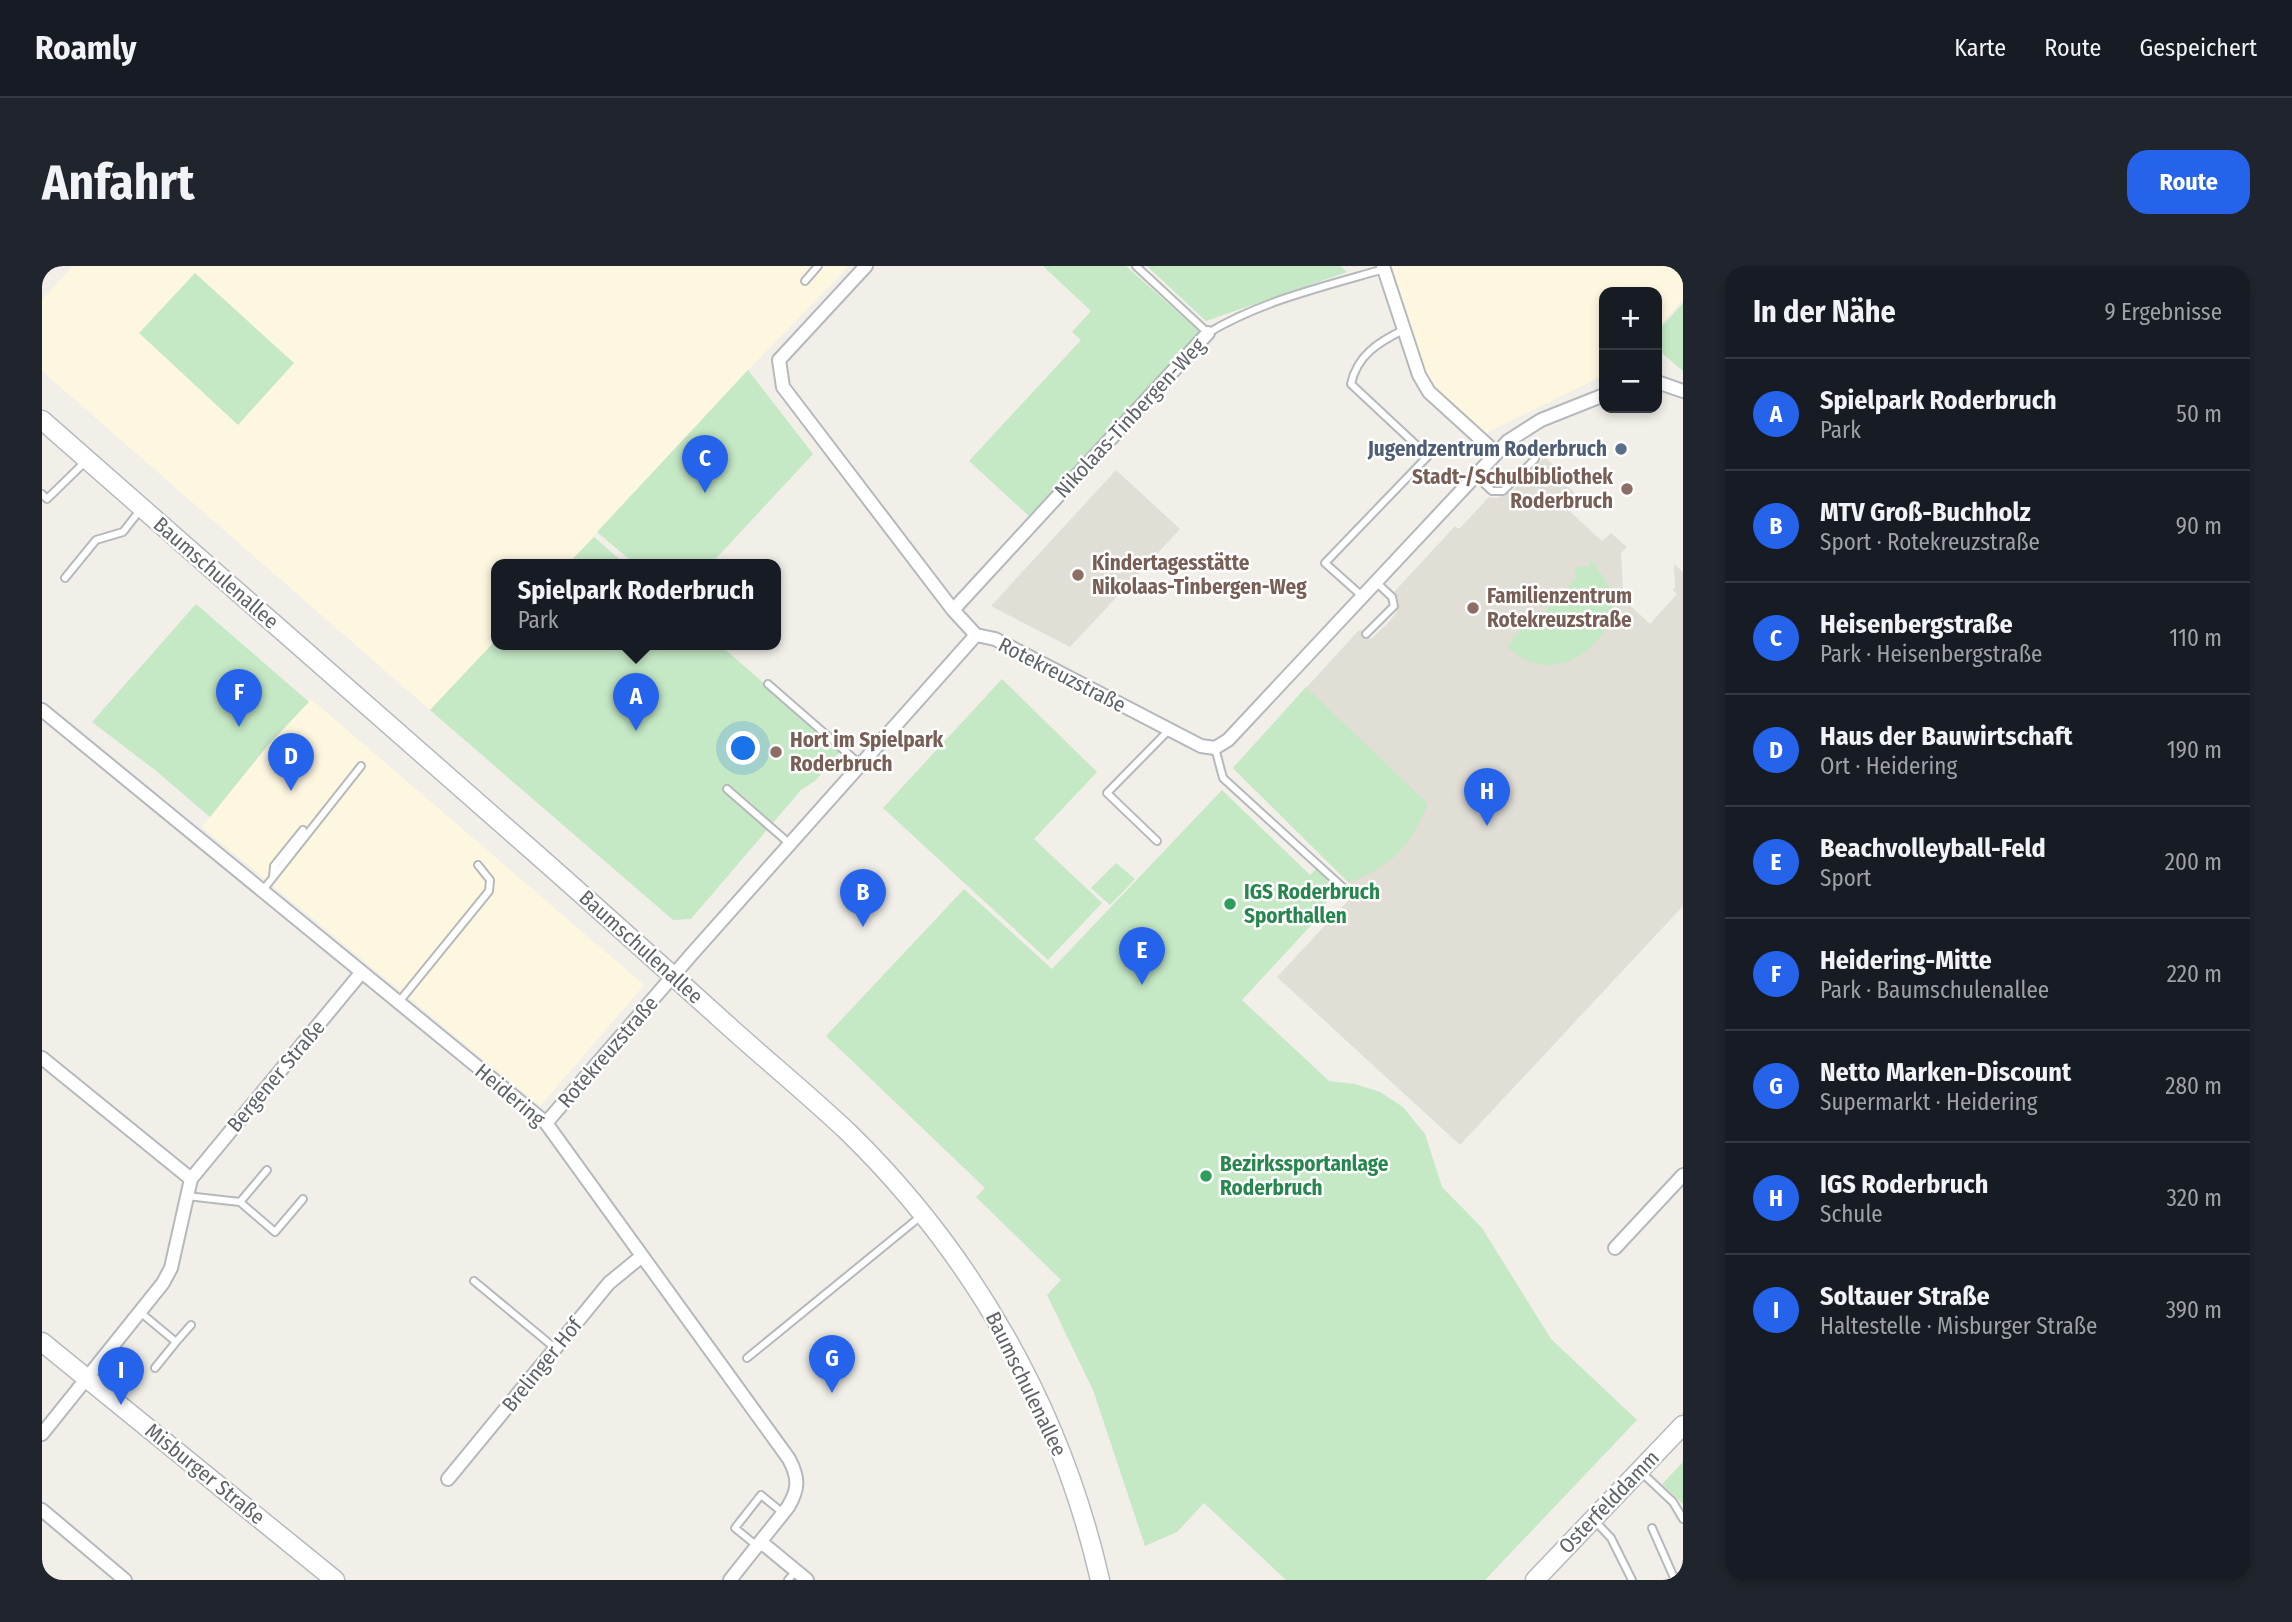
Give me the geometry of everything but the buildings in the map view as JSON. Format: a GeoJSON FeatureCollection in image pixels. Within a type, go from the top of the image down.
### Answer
{"type":"FeatureCollection","features":[{"type":"Feature","properties":{"kind":"main road","name":"Baumschulenallee"},"geometry":{"type":"LineString","coordinates":[[42,420],[674,975],[848,1132],[923,1215],[980,1292],[1020,1361],[1048,1420],[1077,1494],[1100,1580]]}},
{"type":"Feature","properties":{"kind":"main road","name":"Misburger Straße"},"geometry":{"type":"LineString","coordinates":[[42,1342],[335,1580]]}},
{"type":"Feature","properties":{"kind":"main road","name":"Osterfelddamm"},"geometry":{"type":"LineString","coordinates":[[1535,1580],[1683,1425]]}},
{"type":"Feature","properties":{"kind":"street"},"geometry":{"type":"LineString","coordinates":[[866,266],[779,360],[783,387],[953,610],[976,635]]}},
{"type":"Feature","properties":{"kind":"street"},"geometry":{"type":"LineString","coordinates":[[1384,267],[1419,375],[1429,392],[1495,452]]}},
{"type":"Feature","properties":{"kind":"street","name":"Nikolaas-Tinbergen-Weg"},"geometry":{"type":"LineString","coordinates":[[953,610],[1209,333]]}},
{"type":"Feature","properties":{"kind":"street"},"geometry":{"type":"LineString","coordinates":[[1662,384],[1683,391]]}},
{"type":"Feature","properties":{"kind":"street"},"geometry":{"type":"LineString","coordinates":[[1214,748],[1228,740],[1495,452],[1541,420],[1599,397]]}},
{"type":"Feature","properties":{"kind":"street","name":"Rotekreuzstraße"},"geometry":{"type":"LineString","coordinates":[[546,1123],[976,635],[995,639],[1201,746],[1214,748]]}},
{"type":"Feature","properties":{"kind":"street","name":"Heidering"},"geometry":{"type":"LineString","coordinates":[[42,710],[546,1123],[796,1472],[798,1484],[795,1496],[730,1580]]}},
{"type":"Feature","properties":{"kind":"street","name":"Bergener Straße"},"geometry":{"type":"LineString","coordinates":[[42,1434],[163,1283],[171,1268],[191,1179],[361,973]]}},
{"type":"Feature","properties":{"kind":"street"},"geometry":{"type":"LineString","coordinates":[[42,1058],[191,1179]]}},
{"type":"Feature","properties":{"kind":"street"},"geometry":{"type":"LineString","coordinates":[[1615,1248],[1683,1175]]}},
{"type":"Feature","properties":{"kind":"street","name":"Brelinger Hof"},"geometry":{"type":"LineString","coordinates":[[448,1479],[610,1283],[642,1256]]}},
{"type":"Feature","properties":{"kind":"street"},"geometry":{"type":"LineString","coordinates":[[42,1510],[125,1580]]}},
{"type":"Feature","properties":{"kind":"street"},"geometry":{"type":"LineString","coordinates":[[759,1544],[792,1575],[807,1580]]}},
{"type":"Feature","properties":{"kind":"lane"},"geometry":{"type":"LineString","coordinates":[[805,281],[818,266]]}},
{"type":"Feature","properties":{"kind":"lane"},"geometry":{"type":"LineString","coordinates":[[1136,266],[1209,333]]}},
{"type":"Feature","properties":{"kind":"lane","name":"Nikolaas-Tinbergen-Weg"},"geometry":{"type":"LineString","coordinates":[[1209,333],[1230,320],[1284,299],[1384,267]]}},
{"type":"Feature","properties":{"kind":"lane"},"geometry":{"type":"LineString","coordinates":[[1362,596],[1325,563],[1428,456],[1351,384],[1354,368],[1379,342],[1403,330]]}},
{"type":"Feature","properties":{"kind":"lane"},"geometry":{"type":"LineString","coordinates":[[42,494],[47,499],[87,459]]}},
{"type":"Feature","properties":{"kind":"lane"},"geometry":{"type":"LineString","coordinates":[[1474,474],[1492,491],[1503,492],[1535,459]]}},
{"type":"Feature","properties":{"kind":"lane"},"geometry":{"type":"LineString","coordinates":[[65,578],[96,540],[123,532],[142,508]]}},
{"type":"Feature","properties":{"kind":"lane"},"geometry":{"type":"LineString","coordinates":[[1366,634],[1394,606],[1392,597],[1375,581]]}},
{"type":"Feature","properties":{"kind":"lane"},"geometry":{"type":"LineString","coordinates":[[768,684],[861,765]]}},
{"type":"Feature","properties":{"kind":"lane"},"geometry":{"type":"LineString","coordinates":[[1157,841],[1107,793],[1169,730]]}},
{"type":"Feature","properties":{"kind":"lane"},"geometry":{"type":"LineString","coordinates":[[1214,748],[1223,778],[1349,893]]}},
{"type":"Feature","properties":{"kind":"lane"},"geometry":{"type":"LineString","coordinates":[[262,892],[361,766]]}},
{"type":"Feature","properties":{"kind":"lane"},"geometry":{"type":"LineString","coordinates":[[727,789],[790,844]]}},
{"type":"Feature","properties":{"kind":"lane"},"geometry":{"type":"LineString","coordinates":[[273,878],[274,866],[303,830]]}},
{"type":"Feature","properties":{"kind":"lane"},"geometry":{"type":"LineString","coordinates":[[398,1003],[489,891],[489,876],[478,865]]}},
{"type":"Feature","properties":{"kind":"lane"},"geometry":{"type":"LineString","coordinates":[[240,1202],[267,1170]]}},
{"type":"Feature","properties":{"kind":"lane"},"geometry":{"type":"LineString","coordinates":[[187,1196],[240,1202],[275,1232],[303,1199]]}},
{"type":"Feature","properties":{"kind":"lane"},"geometry":{"type":"LineString","coordinates":[[747,1358],[923,1215]]}},
{"type":"Feature","properties":{"kind":"lane"},"geometry":{"type":"LineString","coordinates":[[474,1281],[556,1349]]}},
{"type":"Feature","properties":{"kind":"lane"},"geometry":{"type":"LineString","coordinates":[[140,1312],[176,1342]]}},
{"type":"Feature","properties":{"kind":"lane"},"geometry":{"type":"LineString","coordinates":[[155,1368],[191,1325]]}},
{"type":"Feature","properties":{"kind":"lane"},"geometry":{"type":"LineString","coordinates":[[1639,1470],[1673,1502],[1683,1519]]}},
{"type":"Feature","properties":{"kind":"lane"},"geometry":{"type":"LineString","coordinates":[[759,1544],[734,1528],[761,1495],[783,1514]]}},
{"type":"Feature","properties":{"kind":"lane"},"geometry":{"type":"LineString","coordinates":[[1593,1519],[1611,1538],[1632,1580]]}},
{"type":"Feature","properties":{"kind":"lane"},"geometry":{"type":"LineString","coordinates":[[1652,1528],[1675,1580]]}},
{"type":"Feature","properties":{"kind":"shaded area"},"geometry":{"type":"Polygon","coordinates":[[[73,266],[849,266],[573,559],[491,559],[491,645],[430,710],[42,371],[42,300],[73,266]]]}},
{"type":"Feature","properties":{"kind":"shaded area"},"geometry":{"type":"Polygon","coordinates":[[[1390,266],[1683,266],[1683,299],[1662,323],[1662,287],[1599,287],[1599,377],[1486,433],[1430,384],[1390,266]]]}},
{"type":"Feature","properties":{"kind":"shaded area"},"geometry":{"type":"Polygon","coordinates":[[[1545,457],[1565,476],[1562,481],[1577,495],[1566,508],[1602,541],[1611,533],[1627,547],[1621,553],[1625,592],[1621,597],[1650,624],[1677,594],[1673,590],[1674,564],[1683,572],[1683,906],[1460,1145],[1277,977],[1357,891],[1233,768],[1358,631],[1362,630],[1371,639],[1387,624],[1396,613],[1399,603],[1394,592],[1455,526],[1459,529],[1489,497],[1497,498],[1512,491],[1545,457]]]}},
{"type":"Feature","properties":{"kind":"shaded area","name":"Kindertagesstätte Nikolaas-Tinbergen-Weg"},"geometry":{"type":"Polygon","coordinates":[[[1116,470],[1180,529],[1070,647],[991,606],[1116,470]]]}},
{"type":"Feature","properties":{"kind":"shaded area"},"geometry":{"type":"Polygon","coordinates":[[[311,699],[644,985],[540,1106],[202,827],[268,745],[311,699]]]}},
{"type":"Feature","properties":{"kind":"green space"},"geometry":{"type":"Polygon","coordinates":[[[1043,266],[1126,266],[1200,332],[1029,516],[969,461],[1081,340],[1072,332],[1091,311],[1043,266]]]}},
{"type":"Feature","properties":{"kind":"green space"},"geometry":{"type":"Polygon","coordinates":[[[1147,266],[1340,266],[1347,272],[1206,321],[1147,266]]]}},
{"type":"Feature","properties":{"kind":"green space"},"geometry":{"type":"Polygon","coordinates":[[[195,273],[294,363],[238,425],[139,333],[195,273]]]}},
{"type":"Feature","properties":{"kind":"green space"},"geometry":{"type":"Polygon","coordinates":[[[1683,303],[1683,371],[1662,353],[1662,326],[1683,303]]]}},
{"type":"Feature","properties":{"kind":"green space"},"geometry":{"type":"Polygon","coordinates":[[[748,370],[813,454],[716,559],[629,559],[597,532],[748,370]]]}},
{"type":"Feature","properties":{"kind":"green space"},"geometry":{"type":"Polygon","coordinates":[[[594,537],[619,559],[573,559],[594,537]]]}},
{"type":"Feature","properties":{"kind":"green space"},"geometry":{"type":"Polygon","coordinates":[[[1589,558],[1607,583],[1612,594],[1613,608],[1606,628],[1589,649],[1570,661],[1548,665],[1525,659],[1507,647],[1521,629],[1531,628],[1530,619],[1536,612],[1540,616],[1577,577],[1573,572],[1579,566],[1589,567],[1589,558]]]}},
{"type":"Feature","properties":{"kind":"green space"},"geometry":{"type":"Polygon","coordinates":[[[196,604],[309,702],[268,745],[210,817],[155,770],[92,722],[196,604]]]}},
{"type":"Feature","properties":{"kind":"green space"},"geometry":{"type":"Polygon","coordinates":[[[491,645],[491,650],[726,650],[841,751],[815,781],[801,790],[691,919],[673,920],[430,710],[491,645]]]}},
{"type":"Feature","properties":{"kind":"green space"},"geometry":{"type":"Polygon","coordinates":[[[1002,679],[1097,772],[1034,839],[1102,903],[1048,960],[883,808],[1002,679]]]}},
{"type":"Feature","properties":{"kind":"green space"},"geometry":{"type":"Polygon","coordinates":[[[1306,687],[1428,804],[1414,832],[1398,853],[1377,869],[1349,883],[1233,768],[1306,687]]]}},
{"type":"Feature","properties":{"kind":"green space","name":"Bezirkssportanlage Roderbruch"},"geometry":{"type":"Polygon","coordinates":[[[1222,790],[1310,875],[1316,869],[1338,890],[1312,918],[1315,921],[1242,1000],[1329,1081],[1355,1084],[1380,1092],[1403,1107],[1425,1134],[1442,1187],[1482,1228],[1551,1339],[1637,1420],[1485,1580],[1286,1580],[1204,1503],[1177,1532],[1145,1546],[1093,1390],[1047,1295],[1061,1280],[976,1197],[985,1188],[826,1036],[964,889],[1052,969],[1222,790]]]}},
{"type":"Feature","properties":{"kind":"green space"},"geometry":{"type":"Polygon","coordinates":[[[1116,863],[1135,879],[1110,905],[1091,888],[1116,863]]]}},
{"type":"Feature","properties":{"kind":"green space"},"geometry":{"type":"Polygon","coordinates":[[[1683,1462],[1683,1504],[1662,1484],[1683,1462]]]}},
{"type":"Feature","properties":{"kind":"place","name":"Jugendzentrum Roderbruch"},"geometry":{"type":"Point","coordinates":[1621,449]}},
{"type":"Feature","properties":{"kind":"place","name":"Stadt-/Schulbibliothek Roderbruch"},"geometry":{"type":"Point","coordinates":[1627,489]}},
{"type":"Feature","properties":{"kind":"place","name":"Heisenbergstraße"},"geometry":{"type":"Point","coordinates":[705,493]}},
{"type":"Feature","properties":{"kind":"place","name":"Kindertagesstätte Nikolaas-Tinbergen-Weg"},"geometry":{"type":"Point","coordinates":[1078,575]}},
{"type":"Feature","properties":{"kind":"place","name":"Familienzentrum Rotekreuzstraße"},"geometry":{"type":"Point","coordinates":[1473,608]}},
{"type":"Feature","properties":{"kind":"place","name":"Heidering-Mitte"},"geometry":{"type":"Point","coordinates":[239,727]}},
{"type":"Feature","properties":{"kind":"place","name":"Spielpark Roderbruch"},"geometry":{"type":"Point","coordinates":[636,731]}},
{"type":"Feature","properties":{"kind":"place","name":"Hort im Spielpark Roderbruch"},"geometry":{"type":"Point","coordinates":[776,752]}},
{"type":"Feature","properties":{"kind":"place","name":"Haus der Bauwirtschaft"},"geometry":{"type":"Point","coordinates":[291,791]}},
{"type":"Feature","properties":{"kind":"place","name":"IGS Roderbruch"},"geometry":{"type":"Point","coordinates":[1487,826]}},
{"type":"Feature","properties":{"kind":"place","name":"IGS Roderbruch Sporthallen"},"geometry":{"type":"Point","coordinates":[1230,904]}},
{"type":"Feature","properties":{"kind":"place","name":"MTV Groß-Buchholz"},"geometry":{"type":"Point","coordinates":[863,927]}},
{"type":"Feature","properties":{"kind":"place","name":"Beachvolleyball-Feld"},"geometry":{"type":"Point","coordinates":[1142,985]}},
{"type":"Feature","properties":{"kind":"place","name":"Bezirkssportanlage Roderbruch"},"geometry":{"type":"Point","coordinates":[1206,1176]}},
{"type":"Feature","properties":{"kind":"place","name":"Netto Marken-Discount"},"geometry":{"type":"Point","coordinates":[832,1393]}},
{"type":"Feature","properties":{"kind":"place","name":"Soltauer Straße"},"geometry":{"type":"Point","coordinates":[121,1405]}}]}
